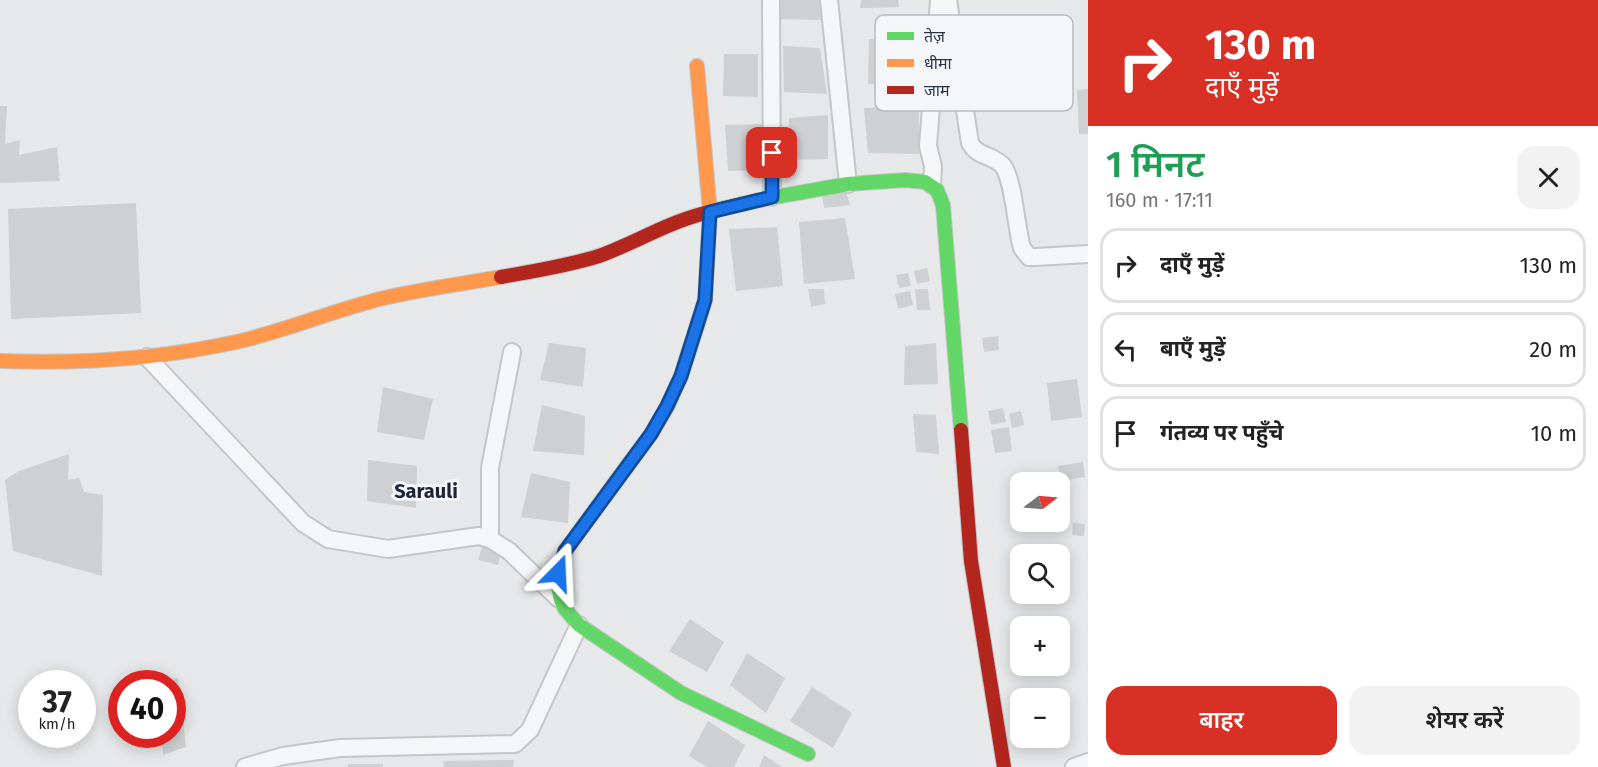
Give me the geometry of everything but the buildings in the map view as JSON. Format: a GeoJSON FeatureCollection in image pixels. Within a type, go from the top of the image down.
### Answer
{"type":"FeatureCollection","features":[{"type":"Feature","properties":{"kind":"street"},"geometry":{"type":"LineString","coordinates":[[771,0],[772,197]]}},
{"type":"Feature","properties":{"kind":"street"},"geometry":{"type":"LineString","coordinates":[[829,0],[848,184]]}},
{"type":"Feature","properties":{"kind":"street"},"geometry":{"type":"LineString","coordinates":[[938,15],[939,0]]}},
{"type":"Feature","properties":{"kind":"street"},"geometry":{"type":"LineString","coordinates":[[948,0],[950,15]]}},
{"type":"Feature","properties":{"kind":"street"},"geometry":{"type":"LineString","coordinates":[[560,599],[558,573],[565,551],[651,434],[667,406],[681,376],[705,300],[710,212],[697,66]]}},
{"type":"Feature","properties":{"kind":"street"},"geometry":{"type":"LineString","coordinates":[[931,111],[928,146],[933,166],[932,185]]}},
{"type":"Feature","properties":{"kind":"street"},"geometry":{"type":"LineString","coordinates":[[965,111],[973,149],[1004,167],[1022,248],[1029,257],[1088,254]]}},
{"type":"Feature","properties":{"kind":"street"},"geometry":{"type":"LineString","coordinates":[[0,361],[32,362],[177,354],[237,342],[384,298],[553,268],[619,248],[672,224],[772,197],[848,184],[918,180],[932,185],[943,205],[971,561],[1004,767]]}},
{"type":"Feature","properties":{"kind":"street"},"geometry":{"type":"LineString","coordinates":[[490,539],[490,468],[512,352]]}},
{"type":"Feature","properties":{"kind":"street"},"geometry":{"type":"LineString","coordinates":[[147,357],[303,523],[328,539],[388,549],[479,536],[490,539],[509,551],[560,599],[568,615],[579,625],[681,693],[808,754]]}},
{"type":"Feature","properties":{"kind":"street"},"geometry":{"type":"LineString","coordinates":[[245,767],[340,748],[515,744],[530,730],[579,625]]}},
{"type":"Feature","properties":{"kind":"street"},"geometry":{"type":"LineString","coordinates":[[1074,767],[1088,762]]}},
{"type":"Feature","properties":{"kind":"traffic: fast"},"geometry":{"type":"LineString","coordinates":[[759,200],[848,184],[905,180],[925,182],[937,190],[943,205],[961,430]]}},
{"type":"Feature","properties":{"kind":"traffic: fast"},"geometry":{"type":"LineString","coordinates":[[630,462],[565,551],[557,582],[565,609],[579,625],[681,693],[808,754]]}},
{"type":"Feature","properties":{"kind":"traffic: slow"},"geometry":{"type":"LineString","coordinates":[[630,462],[667,407],[681,376],[705,300],[710,212],[697,66]]}},
{"type":"Feature","properties":{"kind":"traffic: slow"},"geometry":{"type":"LineString","coordinates":[[0,361],[59,362],[178,353],[255,337],[384,298],[501,277]]}},
{"type":"Feature","properties":{"kind":"traffic: jam"},"geometry":{"type":"LineString","coordinates":[[501,277],[599,256],[681,221],[759,200]]}},
{"type":"Feature","properties":{"kind":"traffic: jam"},"geometry":{"type":"LineString","coordinates":[[961,430],[971,561],[1004,767]]}},
{"type":"Feature","properties":{"kind":"district","name":"Sarauli"},"geometry":{"type":"Point","coordinates":[426,491]}},
{"type":"Feature","properties":{"kind":"route"},"geometry":{"type":"LineString","coordinates":[[558,573],[565,551],[651,434],[681,376],[705,300],[710,212],[772,197],[772,153]]}}]}
